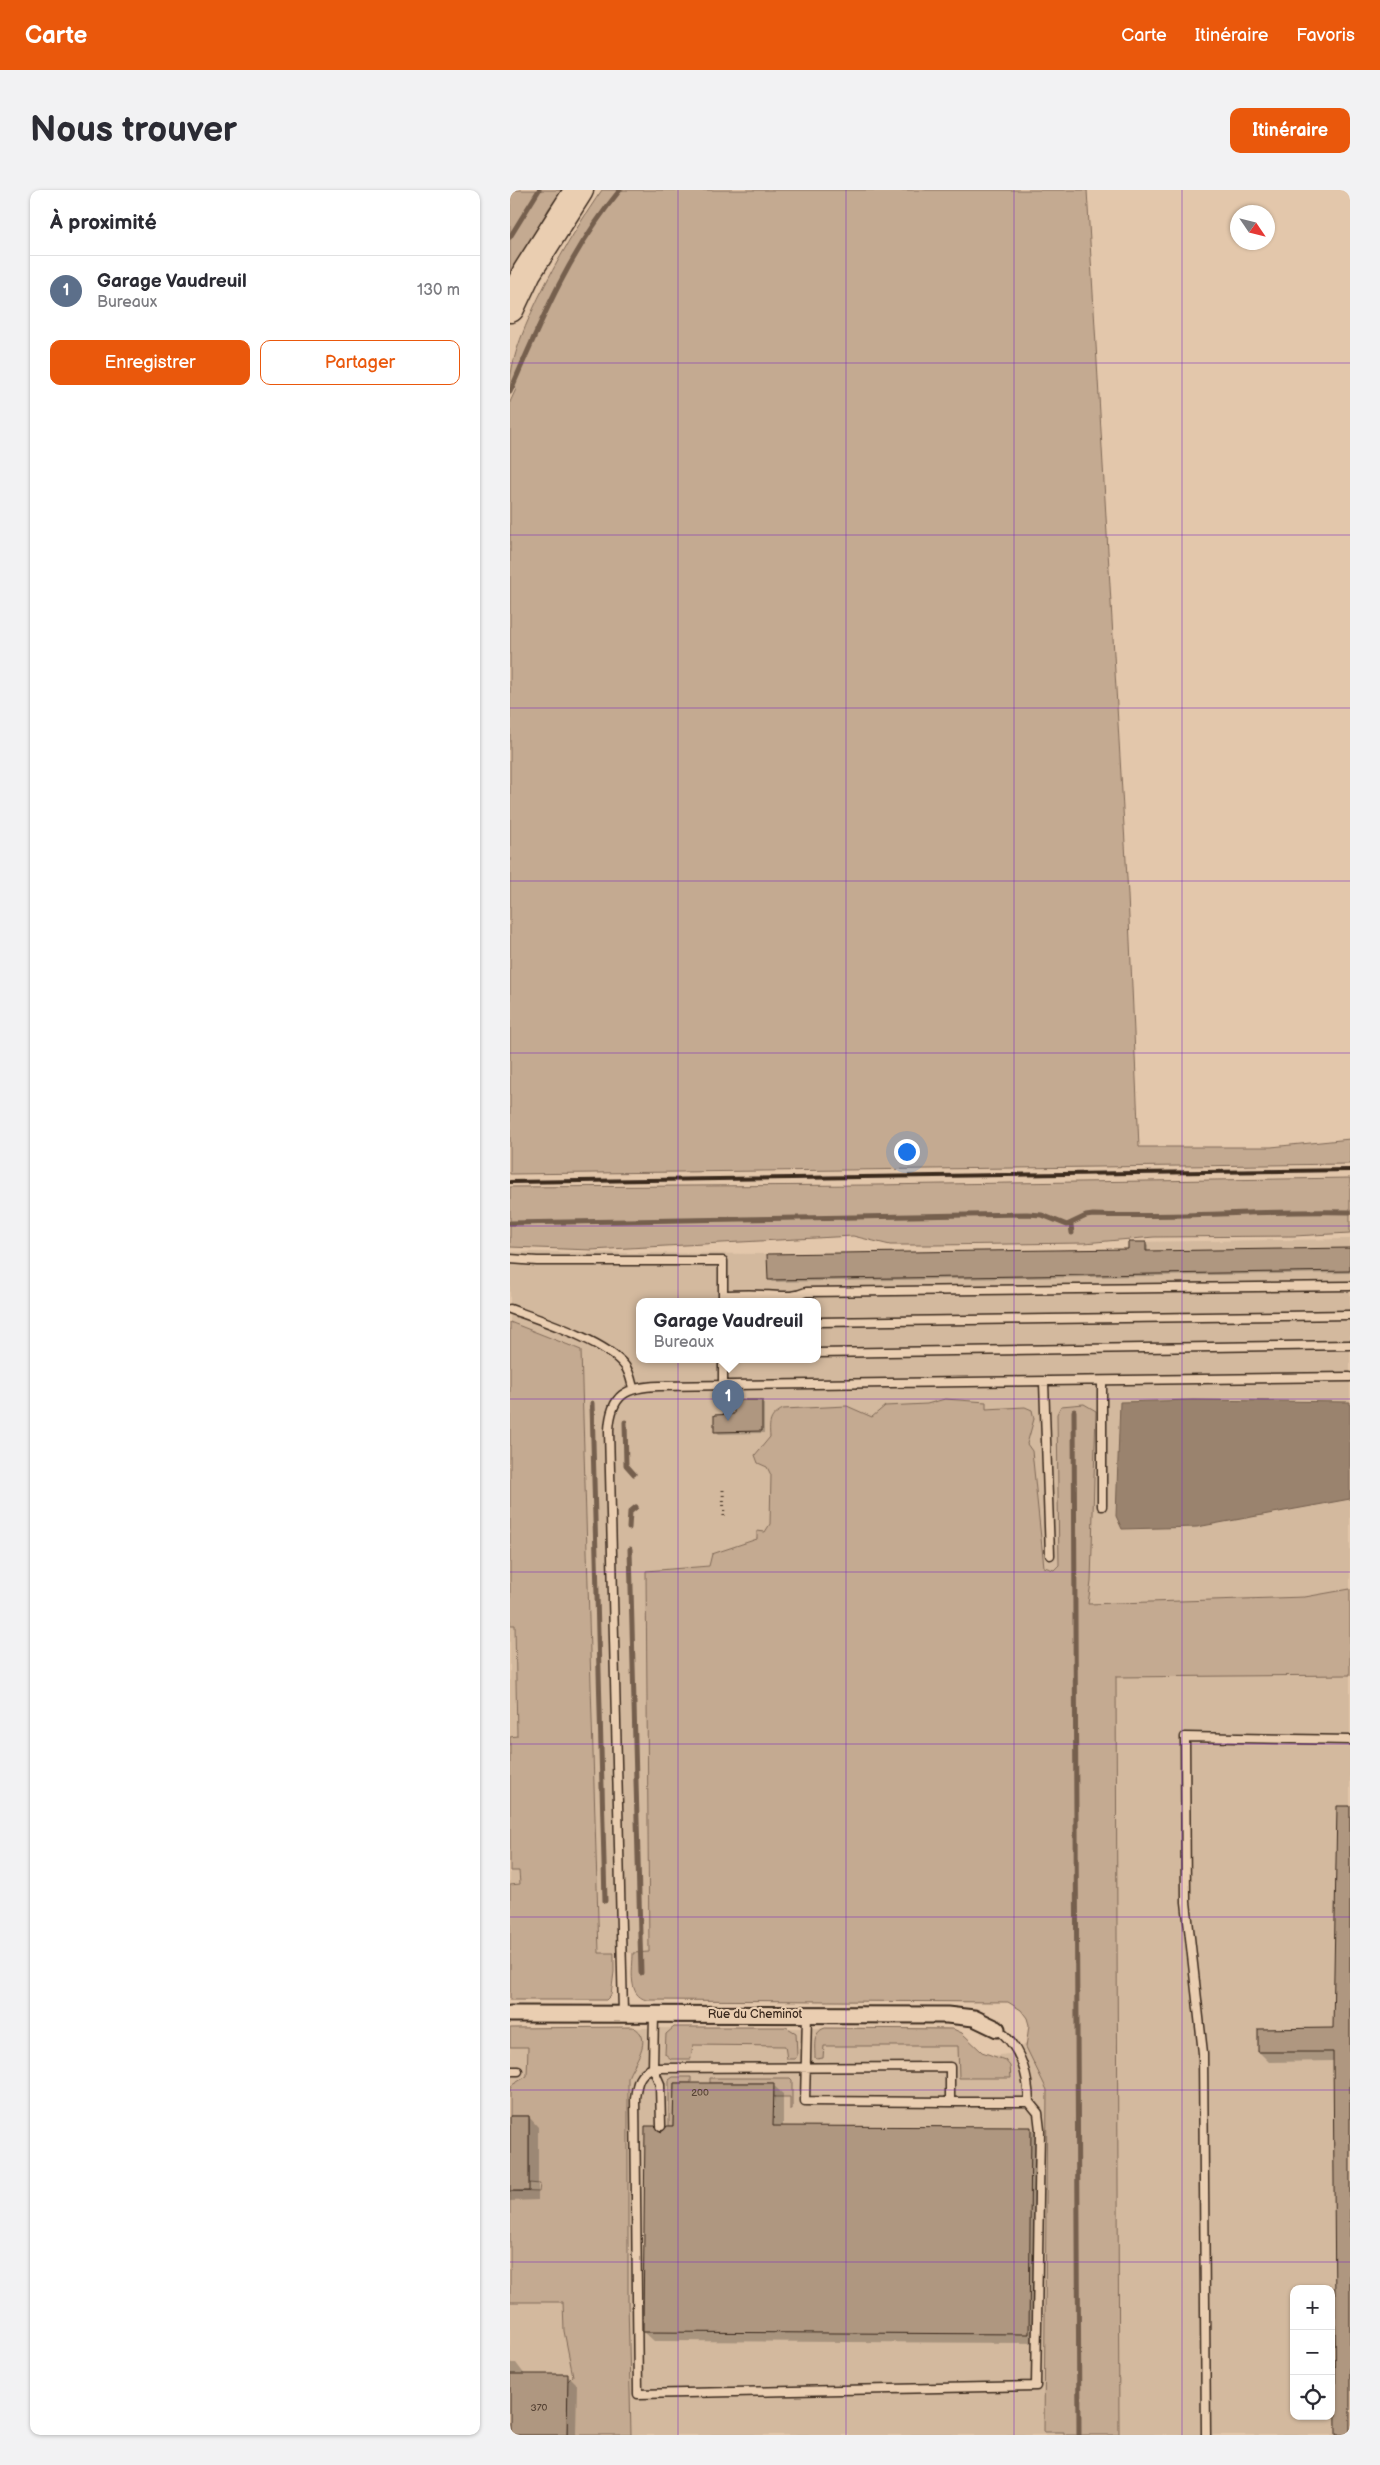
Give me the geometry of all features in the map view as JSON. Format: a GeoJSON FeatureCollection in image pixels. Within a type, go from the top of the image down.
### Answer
{"type":"FeatureCollection","features":[{"type":"Feature","properties":{"kind":"highway"},"geometry":{"type":"LineString","coordinates":[[510,308],[527,272],[579,190]]}},
{"type":"Feature","properties":{"kind":"street","name":"Rue du Cheminot"},"geometry":{"type":"LineString","coordinates":[[510,2014],[807,2014],[963,2017],[984,2022],[997,2029]]}},
{"type":"Feature","properties":{"kind":"lane"},"geometry":{"type":"LineString","coordinates":[[510,1259],[537,1261],[723,1261],[723,1298],[766,1295],[782,1298],[794,1297],[806,1292],[1350,1286]]}},
{"type":"Feature","properties":{"kind":"lane"},"geometry":{"type":"LineString","coordinates":[[510,1309],[542,1321],[613,1354],[630,1373],[633,1388]]}},
{"type":"Feature","properties":{"kind":"lane"},"geometry":{"type":"LineString","coordinates":[[821,1322],[1350,1315]]}},
{"type":"Feature","properties":{"kind":"lane"},"geometry":{"type":"LineString","coordinates":[[821,1353],[1350,1345]]}},
{"type":"Feature","properties":{"kind":"lane"},"geometry":{"type":"LineString","coordinates":[[723,1363],[723,1385]]}},
{"type":"Feature","properties":{"kind":"lane"},"geometry":{"type":"LineString","coordinates":[[623,2013],[609,1430],[612,1409],[624,1393],[633,1388],[723,1385],[1102,1382],[1350,1377]]}},
{"type":"Feature","properties":{"kind":"lane"},"geometry":{"type":"LineString","coordinates":[[1044,1382],[1050,1555]]}},
{"type":"Feature","properties":{"kind":"lane"},"geometry":{"type":"LineString","coordinates":[[1102,1382],[1102,1506]]}},
{"type":"Feature","properties":{"kind":"lane"},"geometry":{"type":"LineString","coordinates":[[1206,2435],[1204,2053],[1186,1902],[1185,1737],[1350,1740]]}},
{"type":"Feature","properties":{"kind":"lane"},"geometry":{"type":"LineString","coordinates":[[654,2014],[654,2068],[661,2088],[661,2126]]}},
{"type":"Feature","properties":{"kind":"lane"},"geometry":{"type":"LineString","coordinates":[[807,2014],[805,2101],[1029,2102]]}},
{"type":"Feature","properties":{"kind":"lane"},"geometry":{"type":"LineString","coordinates":[[950,2102],[950,2067],[654,2068],[644,2072],[639,2079],[636,2098],[638,2394],[1036,2386],[1040,2130],[1038,2113],[1029,2102],[1028,2084],[1019,2056],[1008,2038],[997,2029]]}},
{"type":"Feature","properties":{"kind":"path"},"geometry":{"type":"LineString","coordinates":[[730,1400],[730,1414]]}},
{"type":"Feature","properties":{"kind":"path"},"geometry":{"type":"LineString","coordinates":[[723,1490],[724,1517]]}},
{"type":"Feature","properties":{"kind":"shaded area"},"geometry":{"type":"Polygon","coordinates":[[[510,190],[563,190],[549,208],[510,280],[510,190]]]}},
{"type":"Feature","properties":{"kind":"shaded area"},"geometry":{"type":"Polygon","coordinates":[[[602,190],[1087,190],[1128,895],[1139,1147],[1271,1147],[1350,1139],[1350,1164],[510,1174],[510,402],[516,389],[510,385],[513,364],[520,340],[531,313],[575,231],[602,190]]]}},
{"type":"Feature","properties":{"kind":"shaded area"},"geometry":{"type":"Polygon","coordinates":[[[1350,1178],[1350,1233],[1294,1236],[1154,1237],[1084,1243],[890,1245],[853,1236],[591,1250],[510,1247],[510,1187],[876,1185],[1350,1178]]]}},
{"type":"Feature","properties":{"kind":"shaded area"},"geometry":{"type":"Polygon","coordinates":[[[1350,1239],[1350,1589],[1305,1597],[910,1611],[720,1565],[646,1571],[649,1953],[599,1953],[581,1350],[510,1322],[510,1252],[767,1254],[1127,1249],[1128,1242],[1350,1239]]]}},
{"type":"Feature","properties":{"kind":"shaded area"},"geometry":{"type":"Polygon","coordinates":[[[510,1322],[581,1350],[599,1953],[614,1953],[611,1995],[606,2000],[510,2000],[510,1885],[520,1884],[519,1871],[510,1871],[510,1737],[517,1736],[515,1625],[510,1625],[510,1322]]]}},
{"type":"Feature","properties":{"kind":"shaded area"},"geometry":{"type":"Polygon","coordinates":[[[945,1399],[986,1402],[986,1409],[1025,1407],[1032,1410],[1034,1419],[1027,1444],[1032,1451],[1044,1567],[1054,1570],[1059,1565],[1057,1414],[1061,1406],[1084,1404],[1096,1411],[1091,1582],[1088,1604],[1305,1597],[1350,1589],[1350,1675],[1116,1677],[1119,2435],[1064,2435],[1064,2432],[1044,2432],[1047,2090],[1026,2047],[1029,2025],[1027,2018],[1021,2010],[1008,2002],[647,2000],[636,1993],[632,1981],[633,1953],[649,1952],[646,1571],[709,1566],[712,1554],[757,1539],[757,1531],[765,1532],[770,1524],[771,1475],[767,1467],[758,1463],[755,1455],[770,1437],[772,1417],[783,1409],[847,1406],[872,1417],[885,1406],[927,1404],[945,1399]]]}},
{"type":"Feature","properties":{"kind":"shaded area"},"geometry":{"type":"Polygon","coordinates":[[[1193,1400],[1350,1402],[1350,1499],[1197,1527],[1122,1529],[1116,1516],[1120,1402],[1193,1400]]]}},
{"type":"Feature","properties":{"kind":"shaded area"},"geometry":{"type":"Polygon","coordinates":[[[510,1625],[515,1625],[522,2000],[510,2000],[510,1625]]]}},
{"type":"Feature","properties":{"kind":"shaded area"},"geometry":{"type":"Polygon","coordinates":[[[1350,1662],[1350,2435],[1107,2435],[1105,1665],[1350,1662]]]}},
{"type":"Feature","properties":{"kind":"shaded area"},"geometry":{"type":"Polygon","coordinates":[[[633,2027],[640,2032],[643,2045],[628,2078],[628,2301],[631,2435],[567,2435],[567,2382],[573,2376],[564,2331],[563,2302],[510,2302],[510,2191],[539,2192],[540,2184],[529,2183],[529,2116],[510,2116],[510,2089],[512,2085],[527,2076],[528,2047],[510,2047],[510,2028],[633,2027]]]}},
{"type":"Feature","properties":{"kind":"shaded area"},"geometry":{"type":"Polygon","coordinates":[[[674,2027],[786,2027],[796,2033],[797,2056],[795,2059],[787,2059],[785,2046],[693,2045],[691,2059],[671,2059],[665,2054],[666,2034],[674,2027]]]}},
{"type":"Feature","properties":{"kind":"shaded area"},"geometry":{"type":"Polygon","coordinates":[[[510,2028],[945,2028],[962,2033],[982,2052],[990,2056],[1009,2054],[1026,2044],[1064,2046],[1064,2435],[510,2435],[510,2028]]]}},
{"type":"Feature","properties":{"kind":"shaded area"},"geometry":{"type":"Polygon","coordinates":[[[825,2028],[953,2029],[962,2033],[982,2052],[1005,2060],[1010,2066],[1011,2078],[959,2078],[958,2046],[824,2046],[823,2058],[817,2059],[815,2058],[816,2036],[825,2028]]]}},
{"type":"Feature","properties":{"kind":"shaded area"},"geometry":{"type":"Polygon","coordinates":[[[673,2077],[691,2077],[691,2083],[674,2083],[673,2126],[669,2126],[669,2080],[673,2077]]]}},
{"type":"Feature","properties":{"kind":"shaded area"},"geometry":{"type":"Polygon","coordinates":[[[710,2078],[790,2078],[792,2080],[792,2109],[790,2109],[790,2097],[774,2097],[773,2083],[710,2083],[710,2078]]]}},
{"type":"Feature","properties":{"kind":"building"},"geometry":{"type":"Polygon","coordinates":[[[1128,1242],[1146,1242],[1146,1251],[1350,1248],[1350,1271],[768,1280],[767,1254],[1128,1249],[1128,1242]]]}},
{"type":"Feature","properties":{"kind":"building"},"geometry":{"type":"Polygon","coordinates":[[[734,1400],[762,1400],[762,1431],[714,1432],[714,1415],[734,1414],[734,1400]]]}},
{"type":"Feature","properties":{"kind":"building"},"geometry":{"type":"Polygon","coordinates":[[[1337,1806],[1350,1806],[1350,2435],[1336,2435],[1333,2052],[1258,2052],[1258,2029],[1333,2028],[1337,1806]]]}},
{"type":"Feature","properties":{"kind":"building"},"geometry":{"type":"Polygon","coordinates":[[[674,2083],[774,2083],[773,2126],[1031,2127],[1029,2334],[643,2332],[645,2126],[655,2126],[661,2132],[667,2126],[673,2126],[674,2083]]]}},
{"type":"Feature","properties":{"kind":"building"},"geometry":{"type":"Polygon","coordinates":[[[510,2116],[529,2116],[529,2191],[510,2191],[510,2116]]]}},
{"type":"Feature","properties":{"kind":"building"},"geometry":{"type":"Polygon","coordinates":[[[510,2374],[568,2374],[567,2435],[510,2435],[510,2374]]]}},
{"type":"Feature","properties":{"kind":"waterway"},"geometry":{"type":"LineString","coordinates":[[510,237],[539,190]]}},
{"type":"Feature","properties":{"kind":"waterway"},"geometry":{"type":"LineString","coordinates":[[510,392],[545,313],[571,262],[602,213],[620,190]]}},
{"type":"Feature","properties":{"kind":"waterway"},"geometry":{"type":"LineString","coordinates":[[510,1223],[1027,1214],[1042,1215],[1067,1225],[1086,1216],[1093,1215],[1157,1216],[1350,1212]]}},
{"type":"Feature","properties":{"kind":"waterway"},"geometry":{"type":"LineString","coordinates":[[1071,1225],[1072,1233]]}},
{"type":"Feature","properties":{"kind":"waterway"},"geometry":{"type":"LineString","coordinates":[[592,1403],[605,1901]]}},
{"type":"Feature","properties":{"kind":"waterway"},"geometry":{"type":"LineString","coordinates":[[1074,1411],[1079,2435]]}},
{"type":"Feature","properties":{"kind":"waterway"},"geometry":{"type":"LineString","coordinates":[[625,1422],[626,1465],[634,1474]]}},
{"type":"Feature","properties":{"kind":"waterway"},"geometry":{"type":"LineString","coordinates":[[629,1528],[630,1512],[636,1507]]}},
{"type":"Feature","properties":{"kind":"waterway"},"geometry":{"type":"LineString","coordinates":[[630,1549],[641,1973]]}},
{"type":"Feature","properties":{"kind":"railway"},"geometry":{"type":"LineString","coordinates":[[510,1182],[1350,1170]]}},
{"type":"Feature","properties":{"kind":"place","name":"Garage Vaudreuil"},"geometry":{"type":"Point","coordinates":[728,1421]}}]}
